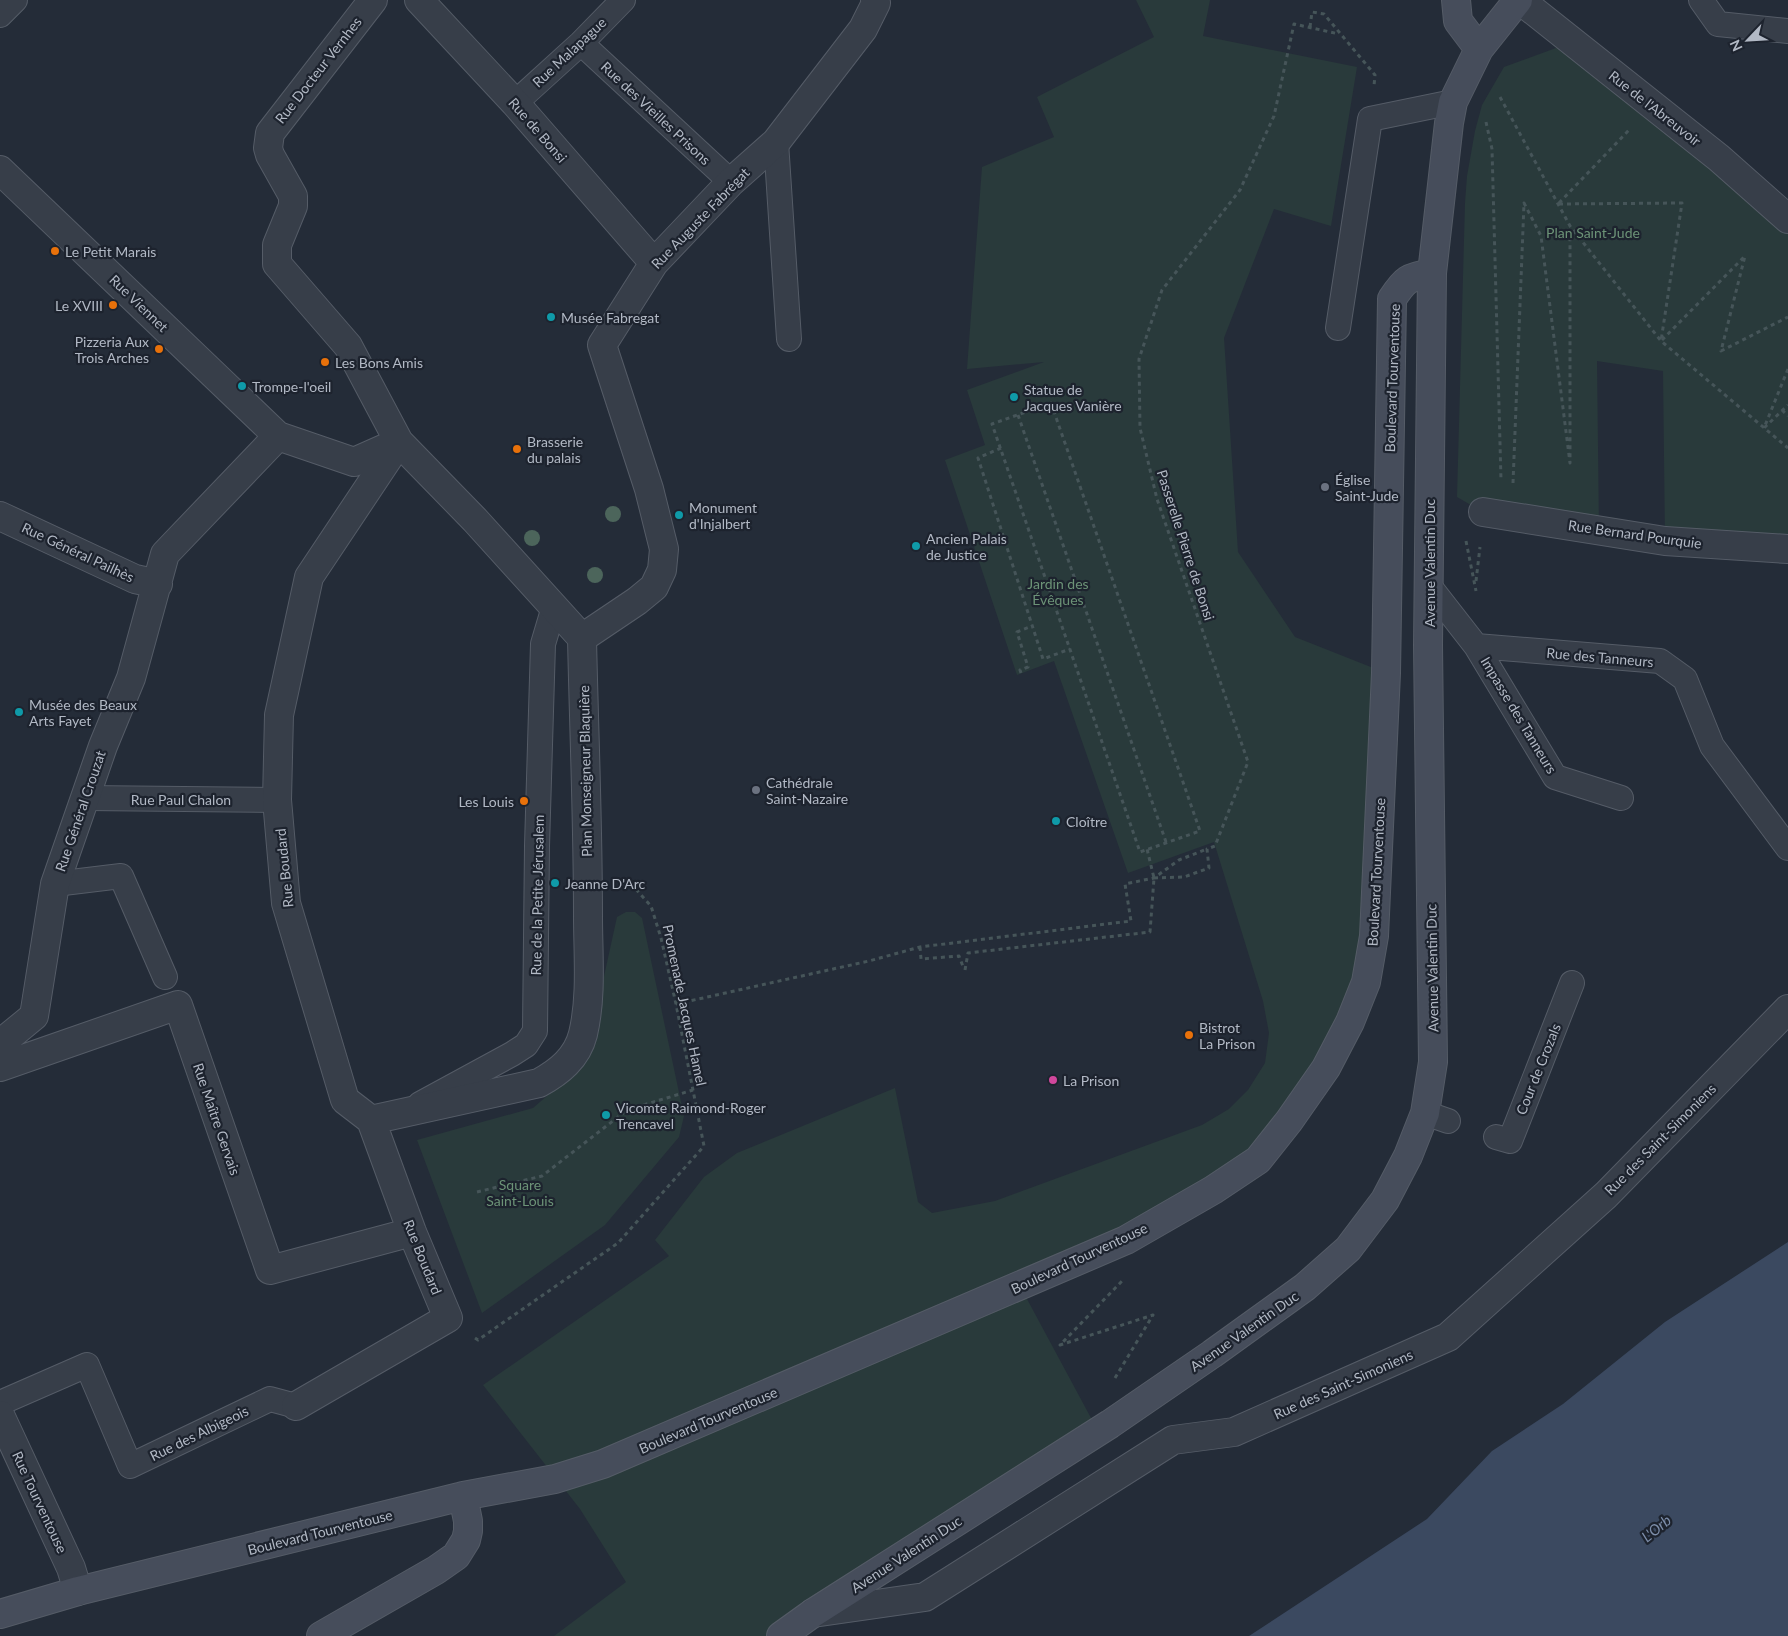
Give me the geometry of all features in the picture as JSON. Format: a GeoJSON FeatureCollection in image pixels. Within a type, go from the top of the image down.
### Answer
{"type":"FeatureCollection","features":[{"type":"Feature","properties":{"kind":"street","name":"Rue Docteur Vernhes"},"geometry":{"type":"LineString","coordinates":[[373,0],[274,125],[270,133],[268,148],[270,155],[294,196],[293,206],[277,245],[277,264],[348,346],[399,442]]}},
{"type":"Feature","properties":{"kind":"street","name":"Rue de Bonsi"},"geometry":{"type":"LineString","coordinates":[[419,0],[515,103],[654,263]]}},
{"type":"Feature","properties":{"kind":"street","name":"Rue Auguste Fabrégat"},"geometry":{"type":"LineString","coordinates":[[582,638],[637,601],[654,586],[662,570],[664,549],[649,489],[602,345],[654,263],[730,182],[776,142],[863,29],[876,3],[875,0]]}},
{"type":"Feature","properties":{"kind":"street"},"geometry":{"type":"LineString","coordinates":[[1456,0],[1458,21],[1479,49]]}},
{"type":"Feature","properties":{"kind":"street","name":"Avenue Valentin Duc"},"geometry":{"type":"LineString","coordinates":[[782,1636],[812,1613],[1110,1424],[1305,1287],[1348,1249],[1385,1200],[1408,1156],[1436,1117],[1433,1062],[1428,645],[1432,273],[1453,102],[1479,49],[1519,0]]}},
{"type":"Feature","properties":{"kind":"street","name":"Rue de l'Abreuvoir"},"geometry":{"type":"LineString","coordinates":[[1519,0],[1719,158],[1788,219]]}},
{"type":"Feature","properties":{"kind":"street","name":"Rue Viennet"},"geometry":{"type":"LineString","coordinates":[[0,170],[278,436]]}},
{"type":"Feature","properties":{"kind":"street","name":"Boulevard Tourventouse"},"geometry":{"type":"LineString","coordinates":[[0,1614],[78,1591],[463,1496],[555,1479],[603,1464],[1126,1240],[1213,1190],[1258,1160],[1289,1121],[1326,1068],[1350,1022],[1366,982],[1374,936],[1386,673],[1392,299],[1407,279],[1412,276],[1432,273]]}},
{"type":"Feature","properties":{"kind":"street"},"geometry":{"type":"LineString","coordinates":[[278,436],[354,462],[399,442],[475,520],[582,638]]}},
{"type":"Feature","properties":{"kind":"street","name":"Rue Général Crouzat"},"geometry":{"type":"LineString","coordinates":[[0,1044],[34,1016],[54,884],[103,746],[131,678],[165,554],[278,436]]}},
{"type":"Feature","properties":{"kind":"street","name":"Rue Boudard"},"geometry":{"type":"LineString","coordinates":[[399,442],[309,577],[279,715],[277,800],[286,903],[345,1100],[371,1120],[412,1232],[448,1318]]}},
{"type":"Feature","properties":{"kind":"street","name":"Rue Bernard Pourquie"},"geometry":{"type":"LineString","coordinates":[[1483,512],[1665,541],[1788,549]]}},
{"type":"Feature","properties":{"kind":"street","name":"Rue Général Pailhès"},"geometry":{"type":"LineString","coordinates":[[0,516],[135,580],[158,584]]}},
{"type":"Feature","properties":{"kind":"street","name":"Plan Monseigneur Blaquière"},"geometry":{"type":"LineString","coordinates":[[371,1120],[539,1083],[558,1073],[572,1058],[583,1036],[588,1003],[588,874],[582,638]]}},
{"type":"Feature","properties":{"kind":"street","name":"Rue Maître Gervais"},"geometry":{"type":"LineString","coordinates":[[0,1067],[178,1005],[270,1270],[412,1232]]}},
{"type":"Feature","properties":{"kind":"street","name":"Rue des Saint-Simoniens"},"geometry":{"type":"LineString","coordinates":[[812,1613],[925,1597],[1173,1440],[1234,1432],[1448,1337],[1606,1195],[1788,1009]]}},
{"type":"Feature","properties":{"kind":"street","name":"Rue des Albigeois"},"geometry":{"type":"LineString","coordinates":[[296,1406],[448,1318]]}},
{"type":"Feature","properties":{"kind":"street","name":"Rue Tourventouse"},"geometry":{"type":"LineString","coordinates":[[0,1415],[71,1568],[78,1591]]}},
{"type":"Feature","properties":{"kind":"street"},"geometry":{"type":"LineString","coordinates":[[321,1636],[436,1570],[456,1556],[466,1540],[468,1531],[463,1496]]}},
{"type":"Feature","properties":{"kind":"lane"},"geometry":{"type":"LineString","coordinates":[[0,15],[15,0]]}},
{"type":"Feature","properties":{"kind":"lane","name":"Rue Malapague"},"geometry":{"type":"LineString","coordinates":[[515,103],[581,43],[623,0]]}},
{"type":"Feature","properties":{"kind":"lane"},"geometry":{"type":"LineString","coordinates":[[1700,0],[1718,24],[1788,32]]}},
{"type":"Feature","properties":{"kind":"lane","name":"Rue des Vieilles Prisons"},"geometry":{"type":"LineString","coordinates":[[581,43],[730,182]]}},
{"type":"Feature","properties":{"kind":"lane"},"geometry":{"type":"LineString","coordinates":[[1338,328],[1370,119],[1453,102]]}},
{"type":"Feature","properties":{"kind":"lane"},"geometry":{"type":"LineString","coordinates":[[776,142],[789,339]]}},
{"type":"Feature","properties":{"kind":"lane"},"geometry":{"type":"LineString","coordinates":[[1430,587],[1476,646]]}},
{"type":"Feature","properties":{"kind":"lane","name":"Rue de la Petite Jérusalem"},"geometry":{"type":"LineString","coordinates":[[407,1111],[512,1054],[526,1045],[535,1032],[537,846],[543,644],[554,607]]}},
{"type":"Feature","properties":{"kind":"lane","name":"Impasse des Tanneurs"},"geometry":{"type":"LineString","coordinates":[[1476,646],[1555,777],[1621,798]]}},
{"type":"Feature","properties":{"kind":"lane","name":"Rue des Tanneurs"},"geometry":{"type":"LineString","coordinates":[[1476,646],[1660,661],[1685,679],[1712,746],[1788,848]]}},
{"type":"Feature","properties":{"kind":"lane","name":"Rue Paul Chalon"},"geometry":{"type":"LineString","coordinates":[[86,798],[277,800]]}},
{"type":"Feature","properties":{"kind":"lane"},"geometry":{"type":"LineString","coordinates":[[54,884],[121,876],[165,977]]}},
{"type":"Feature","properties":{"kind":"lane","name":"Cour de Crozals"},"geometry":{"type":"LineString","coordinates":[[1496,1137],[1510,1141],[1572,983]]}},
{"type":"Feature","properties":{"kind":"lane","name":"Rue des Albigeois"},"geometry":{"type":"LineString","coordinates":[[0,1403],[87,1365],[130,1466],[270,1399],[296,1406]]}},
{"type":"Feature","properties":{"kind":"path"},"geometry":{"type":"LineString","coordinates":[[1339,34],[1310,27],[1312,12],[1324,14],[1375,75]]}},
{"type":"Feature","properties":{"kind":"path","name":"Passerelle Pierre de Bonsi"},"geometry":{"type":"LineString","coordinates":[[1207,849],[1215,846],[1248,762],[1156,499],[1140,428],[1139,359],[1162,290],[1240,190],[1274,116],[1294,24],[1310,27]]}},
{"type":"Feature","properties":{"kind":"path"},"geometry":{"type":"LineString","coordinates":[[1500,97],[1570,226],[1661,340],[1788,448]]}},
{"type":"Feature","properties":{"kind":"path"},"geometry":{"type":"LineString","coordinates":[[1559,204],[1653,106]]}},
{"type":"Feature","properties":{"kind":"path"},"geometry":{"type":"LineString","coordinates":[[1484,114],[1492,150],[1502,484]]}},
{"type":"Feature","properties":{"kind":"path"},"geometry":{"type":"LineString","coordinates":[[1508,485],[1513,485],[1524,203],[1541,236],[1570,463],[1570,226]]}},
{"type":"Feature","properties":{"kind":"path"},"geometry":{"type":"LineString","coordinates":[[1559,204],[1682,203],[1661,340]]}},
{"type":"Feature","properties":{"kind":"path"},"geometry":{"type":"LineString","coordinates":[[1661,340],[1745,256],[1721,351],[1788,318]]}},
{"type":"Feature","properties":{"kind":"path"},"geometry":{"type":"LineString","coordinates":[[1764,428],[1788,369]]}},
{"type":"Feature","properties":{"kind":"path"},"geometry":{"type":"LineString","coordinates":[[1052,403],[1200,831],[1140,852],[992,424],[1018,415],[1052,403]]}},
{"type":"Feature","properties":{"kind":"path"},"geometry":{"type":"LineString","coordinates":[[1764,428],[1788,405]]}},
{"type":"Feature","properties":{"kind":"path"},"geometry":{"type":"LineString","coordinates":[[1782,410],[1788,416]]}},
{"type":"Feature","properties":{"kind":"path"},"geometry":{"type":"LineString","coordinates":[[1018,415],[1166,842]]}},
{"type":"Feature","properties":{"kind":"path"},"geometry":{"type":"LineString","coordinates":[[1000,448],[978,458],[1043,659],[1070,649]]}},
{"type":"Feature","properties":{"kind":"path"},"geometry":{"type":"LineString","coordinates":[[1022,674],[1020,670],[1028,667],[1017,632],[1032,626]]}},
{"type":"Feature","properties":{"kind":"path"},"geometry":{"type":"LineString","coordinates":[[920,947],[921,959],[959,956],[965,970],[968,953],[1150,932],[1154,878],[1147,849]]}},
{"type":"Feature","properties":{"kind":"path"},"geometry":{"type":"LineString","coordinates":[[676,1004],[869,961],[920,947],[1131,921],[1124,884],[1154,878],[1184,877],[1208,868],[1207,849],[1179,860],[1154,878]]}},
{"type":"Feature","properties":{"kind":"path","name":"Promenade Jacques Hamel"},"geometry":{"type":"LineString","coordinates":[[448,1318],[478,1340],[618,1242],[704,1146],[676,1004],[661,938],[650,906],[634,886],[588,874]]}},
{"type":"Feature","properties":{"kind":"path"},"geometry":{"type":"LineString","coordinates":[[476,1192],[542,1176],[627,1110],[692,1090]]}},
{"type":"Feature","properties":{"kind":"path"},"geometry":{"type":"LineString","coordinates":[[1110,1424],[1103,1397],[1153,1315],[1060,1345],[1129,1275],[1126,1240]]}},
{"type":"Feature","properties":{"kind":"green space","name":"Jardin des Évêques"},"geometry":{"type":"Polygon","coordinates":[[[1136,0],[1210,0],[1203,36],[1357,67],[1331,226],[1274,209],[1224,338],[1238,552],[1295,637],[1386,673],[1366,982],[1258,1160],[1020,1286],[1098,1431],[781,1636],[554,1636],[626,1582],[580,1509],[483,1385],[669,1256],[655,1240],[704,1177],[737,1153],[895,1088],[918,1202],[932,1213],[995,1201],[1202,1125],[1229,1109],[1248,1090],[1265,1063],[1269,1033],[1263,1001],[1214,842],[1128,873],[1054,661],[1017,675],[945,460],[985,445],[967,390],[1044,362],[967,369],[982,167],[1054,137],[1037,97],[1154,37],[1136,0]]]}},
{"type":"Feature","properties":{"kind":"green space","name":"Plan Saint-Jude"},"geometry":{"type":"Polygon","coordinates":[[[1565,43],[1788,222],[1788,543],[1665,541],[1663,371],[1597,361],[1599,530],[1483,512],[1457,497],[1465,203],[1467,176],[1475,131],[1482,105],[1504,67],[1565,43]]]}},
{"type":"Feature","properties":{"kind":"green space","name":"Square Saint-Louis"},"geometry":{"type":"Polygon","coordinates":[[[626,912],[635,912],[642,918],[684,1116],[679,1137],[605,1225],[482,1313],[417,1140],[533,1108],[585,1063],[617,917],[626,912]]]}},
{"type":"Feature","properties":{"kind":"water","name":"L'Orb"},"geometry":{"type":"Polygon","coordinates":[[[1788,1242],[1788,1636],[1249,1636],[1427,1519],[1492,1451],[1563,1404],[1665,1322],[1788,1242]]]}},
{"type":"Feature","properties":{"kind":"place","name":"Le Petit Marais"},"geometry":{"type":"Point","coordinates":[55,251]}},
{"type":"Feature","properties":{"kind":"place","name":"Le XVIII"},"geometry":{"type":"Point","coordinates":[113,305]}},
{"type":"Feature","properties":{"kind":"place","name":"Musée Fabregat"},"geometry":{"type":"Point","coordinates":[551,317]}},
{"type":"Feature","properties":{"kind":"place","name":"Pizzeria Aux Trois Arches"},"geometry":{"type":"Point","coordinates":[159,349]}},
{"type":"Feature","properties":{"kind":"place","name":"Les Bons Amis"},"geometry":{"type":"Point","coordinates":[325,362]}},
{"type":"Feature","properties":{"kind":"place","name":"Trompe-l'oeil"},"geometry":{"type":"Point","coordinates":[242,386]}},
{"type":"Feature","properties":{"kind":"place","name":"Statue de Jacques Vanière"},"geometry":{"type":"Point","coordinates":[1014,397]}},
{"type":"Feature","properties":{"kind":"place","name":"Brasserie du palais"},"geometry":{"type":"Point","coordinates":[517,449]}},
{"type":"Feature","properties":{"kind":"place","name":"Église Saint-Jude"},"geometry":{"type":"Point","coordinates":[1325,487]}},
{"type":"Feature","properties":{"kind":"place","name":"Monument d'Injalbert"},"geometry":{"type":"Point","coordinates":[679,515]}},
{"type":"Feature","properties":{"kind":"place","name":"Ancien Palais de Justice"},"geometry":{"type":"Point","coordinates":[916,546]}},
{"type":"Feature","properties":{"kind":"place","name":"Musée des Beaux Arts Fayet"},"geometry":{"type":"Point","coordinates":[19,712]}},
{"type":"Feature","properties":{"kind":"place","name":"Cathédrale Saint-Nazaire"},"geometry":{"type":"Point","coordinates":[756,790]}},
{"type":"Feature","properties":{"kind":"place","name":"Les Louis"},"geometry":{"type":"Point","coordinates":[524,801]}},
{"type":"Feature","properties":{"kind":"place","name":"Cloître"},"geometry":{"type":"Point","coordinates":[1056,821]}},
{"type":"Feature","properties":{"kind":"place","name":"Jeanne D'Arc"},"geometry":{"type":"Point","coordinates":[555,883]}},
{"type":"Feature","properties":{"kind":"place","name":"Bistrot La Prison"},"geometry":{"type":"Point","coordinates":[1189,1035]}},
{"type":"Feature","properties":{"kind":"place","name":"La Prison"},"geometry":{"type":"Point","coordinates":[1053,1080]}},
{"type":"Feature","properties":{"kind":"place","name":"Vicomte Raimond-Roger Trencavel"},"geometry":{"type":"Point","coordinates":[606,1115]}}]}
